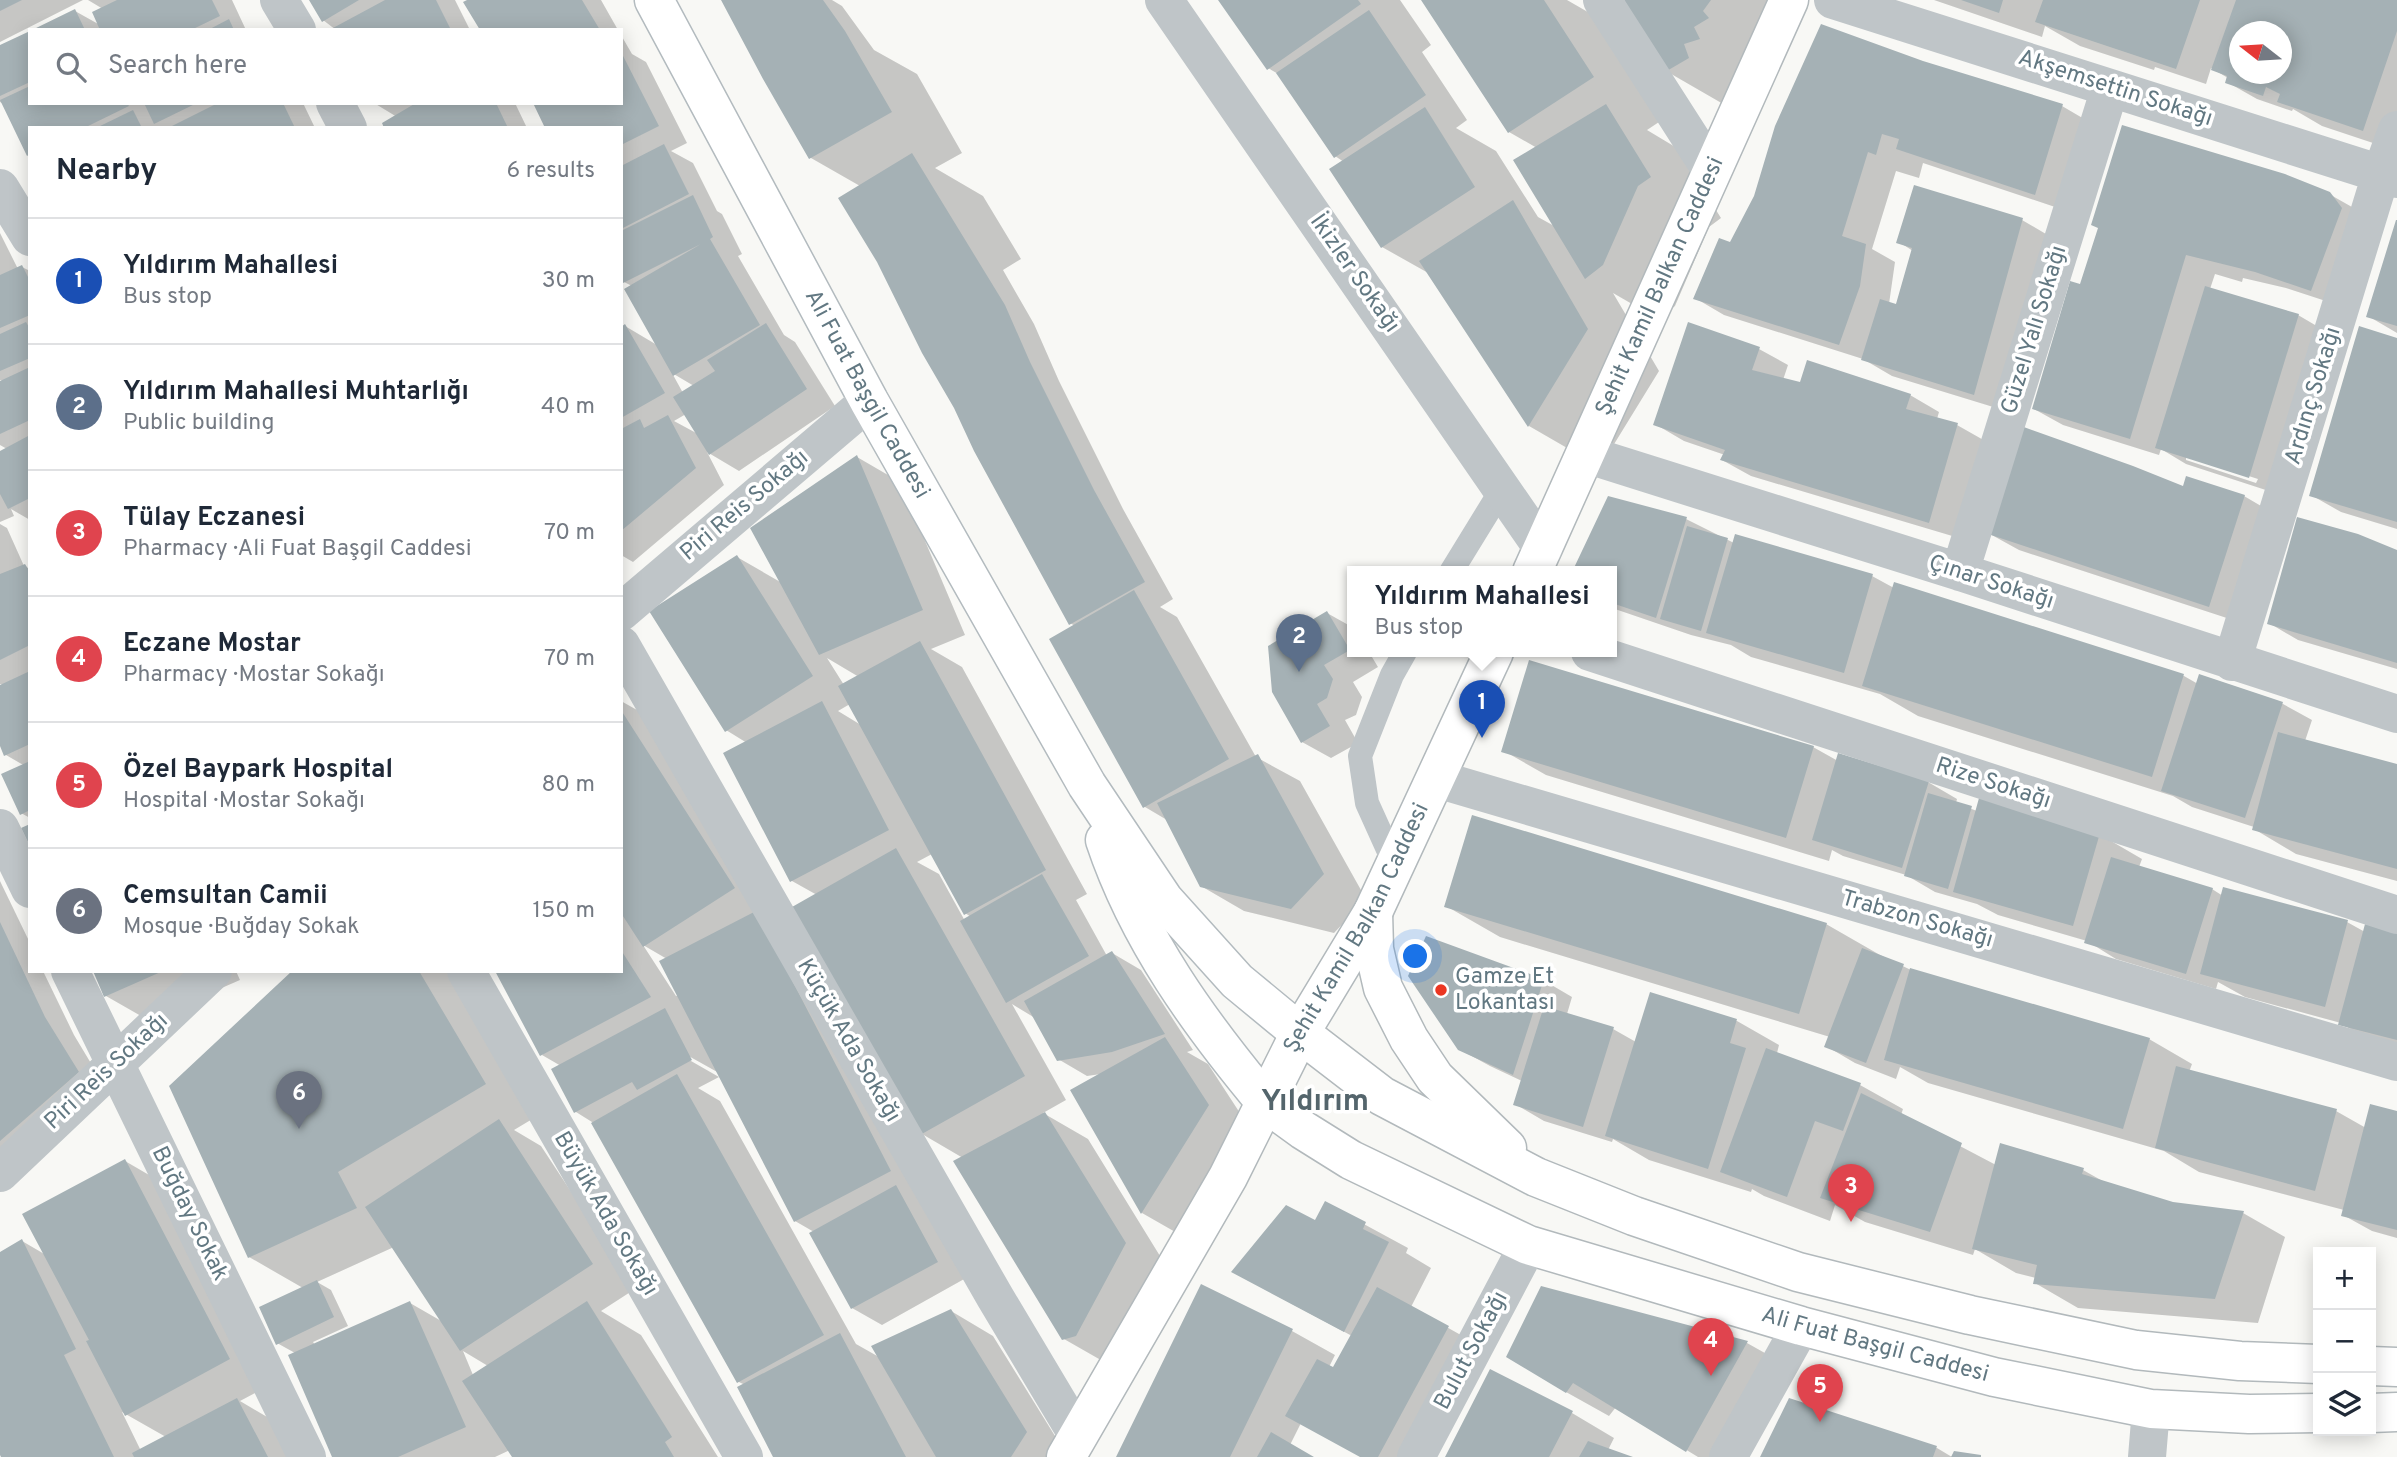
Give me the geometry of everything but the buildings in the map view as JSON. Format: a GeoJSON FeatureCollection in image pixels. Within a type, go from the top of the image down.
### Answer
{"type":"FeatureCollection","features":[{"type":"Feature","properties":{"kind":"main road","name":"Ali Fuat Başgil Caddesi"},"geometry":{"type":"LineString","coordinates":[[654,0],[869,401],[1087,785],[1115,870],[1156,954],[1212,1037],[1266,1103],[1351,1160],[1528,1245],[1801,1326],[1994,1377],[2151,1409],[2249,1414],[2313,1413]]}},
{"type":"Feature","properties":{"kind":"main road","name":"Şehit Kamil Balkan Caddesi"},"geometry":{"type":"LineString","coordinates":[[1537,560],[1789,0]]}},
{"type":"Feature","properties":{"kind":"main road","name":"Şehit Kamil Balkan Caddesi"},"geometry":{"type":"LineString","coordinates":[[1072,1446],[1215,1200],[1300,1033],[1373,912],[1492,657]]}},
{"type":"Feature","properties":{"kind":"main road"},"geometry":{"type":"LineString","coordinates":[[1087,785],[1164,900],[1237,981],[1382,1096],[1535,1177],[1634,1216],[1798,1272],[1970,1315],[2136,1350],[2240,1361],[2313,1364]]}},
{"type":"Feature","properties":{"kind":"main road"},"geometry":{"type":"LineString","coordinates":[[1373,912],[1374,948],[1383,988],[1409,1039],[1435,1078],[1535,1177]]}},
{"type":"Feature","properties":{"kind":"main road"},"geometry":{"type":"LineString","coordinates":[[2376,1366],[2397,1367]]}},
{"type":"Feature","properties":{"kind":"main road"},"geometry":{"type":"LineString","coordinates":[[2376,1413],[2397,1412]]}},
{"type":"Feature","properties":{"kind":"street"},"geometry":{"type":"LineString","coordinates":[[279,0],[296,28]]}},
{"type":"Feature","properties":{"kind":"street","name":"İkizler Sokağı"},"geometry":{"type":"LineString","coordinates":[[1164,0],[1502,489],[1537,560]]}},
{"type":"Feature","properties":{"kind":"street"},"geometry":{"type":"LineString","coordinates":[[1602,0],[1711,170]]}},
{"type":"Feature","properties":{"kind":"street","name":"Akşemsettin Sokağı"},"geometry":{"type":"LineString","coordinates":[[1833,0],[2389,176]]}},
{"type":"Feature","properties":{"kind":"street","name":"Güzel Yalı Sokağı"},"geometry":{"type":"LineString","coordinates":[[1960,572],[2110,88]]}},
{"type":"Feature","properties":{"kind":"street"},"geometry":{"type":"LineString","coordinates":[[336,105],[347,126]]}},
{"type":"Feature","properties":{"kind":"street","name":"Ardınç Sokağı"},"geometry":{"type":"LineString","coordinates":[[2232,662],[2389,176],[2397,130]]}},
{"type":"Feature","properties":{"kind":"street"},"geometry":{"type":"LineString","coordinates":[[0,188],[28,234]]}},
{"type":"Feature","properties":{"kind":"street","name":"Piri Reis Sokağı"},"geometry":{"type":"LineString","coordinates":[[623,610],[869,401]]}},
{"type":"Feature","properties":{"kind":"street","name":"Çınar Sokağı"},"geometry":{"type":"LineString","coordinates":[[1585,454],[2397,714]]}},
{"type":"Feature","properties":{"kind":"street","name":"Küçük Ada Sokağı"},"geometry":{"type":"LineString","coordinates":[[623,648],[988,1284],[1072,1446]]}},
{"type":"Feature","properties":{"kind":"street","name":"Rize Sokağı"},"geometry":{"type":"LineString","coordinates":[[1605,657],[2397,915]]}},
{"type":"Feature","properties":{"kind":"street","name":"Trabzon Sokağı"},"geometry":{"type":"LineString","coordinates":[[1437,779],[2397,1062]]}},
{"type":"Feature","properties":{"kind":"street"},"geometry":{"type":"LineString","coordinates":[[0,828],[28,885]]}},
{"type":"Feature","properties":{"kind":"street","name":"Buğday Sokak"},"geometry":{"type":"LineString","coordinates":[[71,973],[307,1457]]}},
{"type":"Feature","properties":{"kind":"street","name":"Piri Reis Sokağı"},"geometry":{"type":"LineString","coordinates":[[0,1172],[211,973]]}},
{"type":"Feature","properties":{"kind":"street","name":"Büyük Ada Sokağı"},"geometry":{"type":"LineString","coordinates":[[467,973],[744,1457]]}},
{"type":"Feature","properties":{"kind":"street","name":"Bulut Sokağı"},"geometry":{"type":"LineString","coordinates":[[1416,1457],[1528,1245]]}},
{"type":"Feature","properties":{"kind":"street"},"geometry":{"type":"LineString","coordinates":[[1728,1457],[1801,1326]]}},
{"type":"Feature","properties":{"kind":"street"},"geometry":{"type":"LineString","coordinates":[[2147,1457],[2151,1409]]}},
{"type":"Feature","properties":{"kind":"lane"},"geometry":{"type":"LineString","coordinates":[[1455,566],[1502,489]]}},
{"type":"Feature","properties":{"kind":"lane"},"geometry":{"type":"LineString","coordinates":[[1395,864],[1367,803],[1360,756],[1392,675],[1402,657]]}},
{"type":"Feature","properties":{"kind":"place","name":"Yıldırım Mahallesi Muhtarlığı"},"geometry":{"type":"Point","coordinates":[1299,672]}},
{"type":"Feature","properties":{"kind":"place","name":"Yıldırım Mahallesi"},"geometry":{"type":"Point","coordinates":[1482,738]}},
{"type":"Feature","properties":{"kind":"place","name":"Gamze Et Lokantası"},"geometry":{"type":"Point","coordinates":[1441,990]}},
{"type":"Feature","properties":{"kind":"place","name":"Cemsultan Camii"},"geometry":{"type":"Point","coordinates":[299,1129]}},
{"type":"Feature","properties":{"kind":"place","name":"Tülay Eczanesi"},"geometry":{"type":"Point","coordinates":[1851,1222]}},
{"type":"Feature","properties":{"kind":"place","name":"Eczane Mostar"},"geometry":{"type":"Point","coordinates":[1711,1376]}},
{"type":"Feature","properties":{"kind":"place","name":"Özel Baypark Hospital"},"geometry":{"type":"Point","coordinates":[1820,1422]}},
{"type":"Feature","properties":{"kind":"district","name":"Yıldırım"},"geometry":{"type":"Point","coordinates":[1315,1102]}}]}
